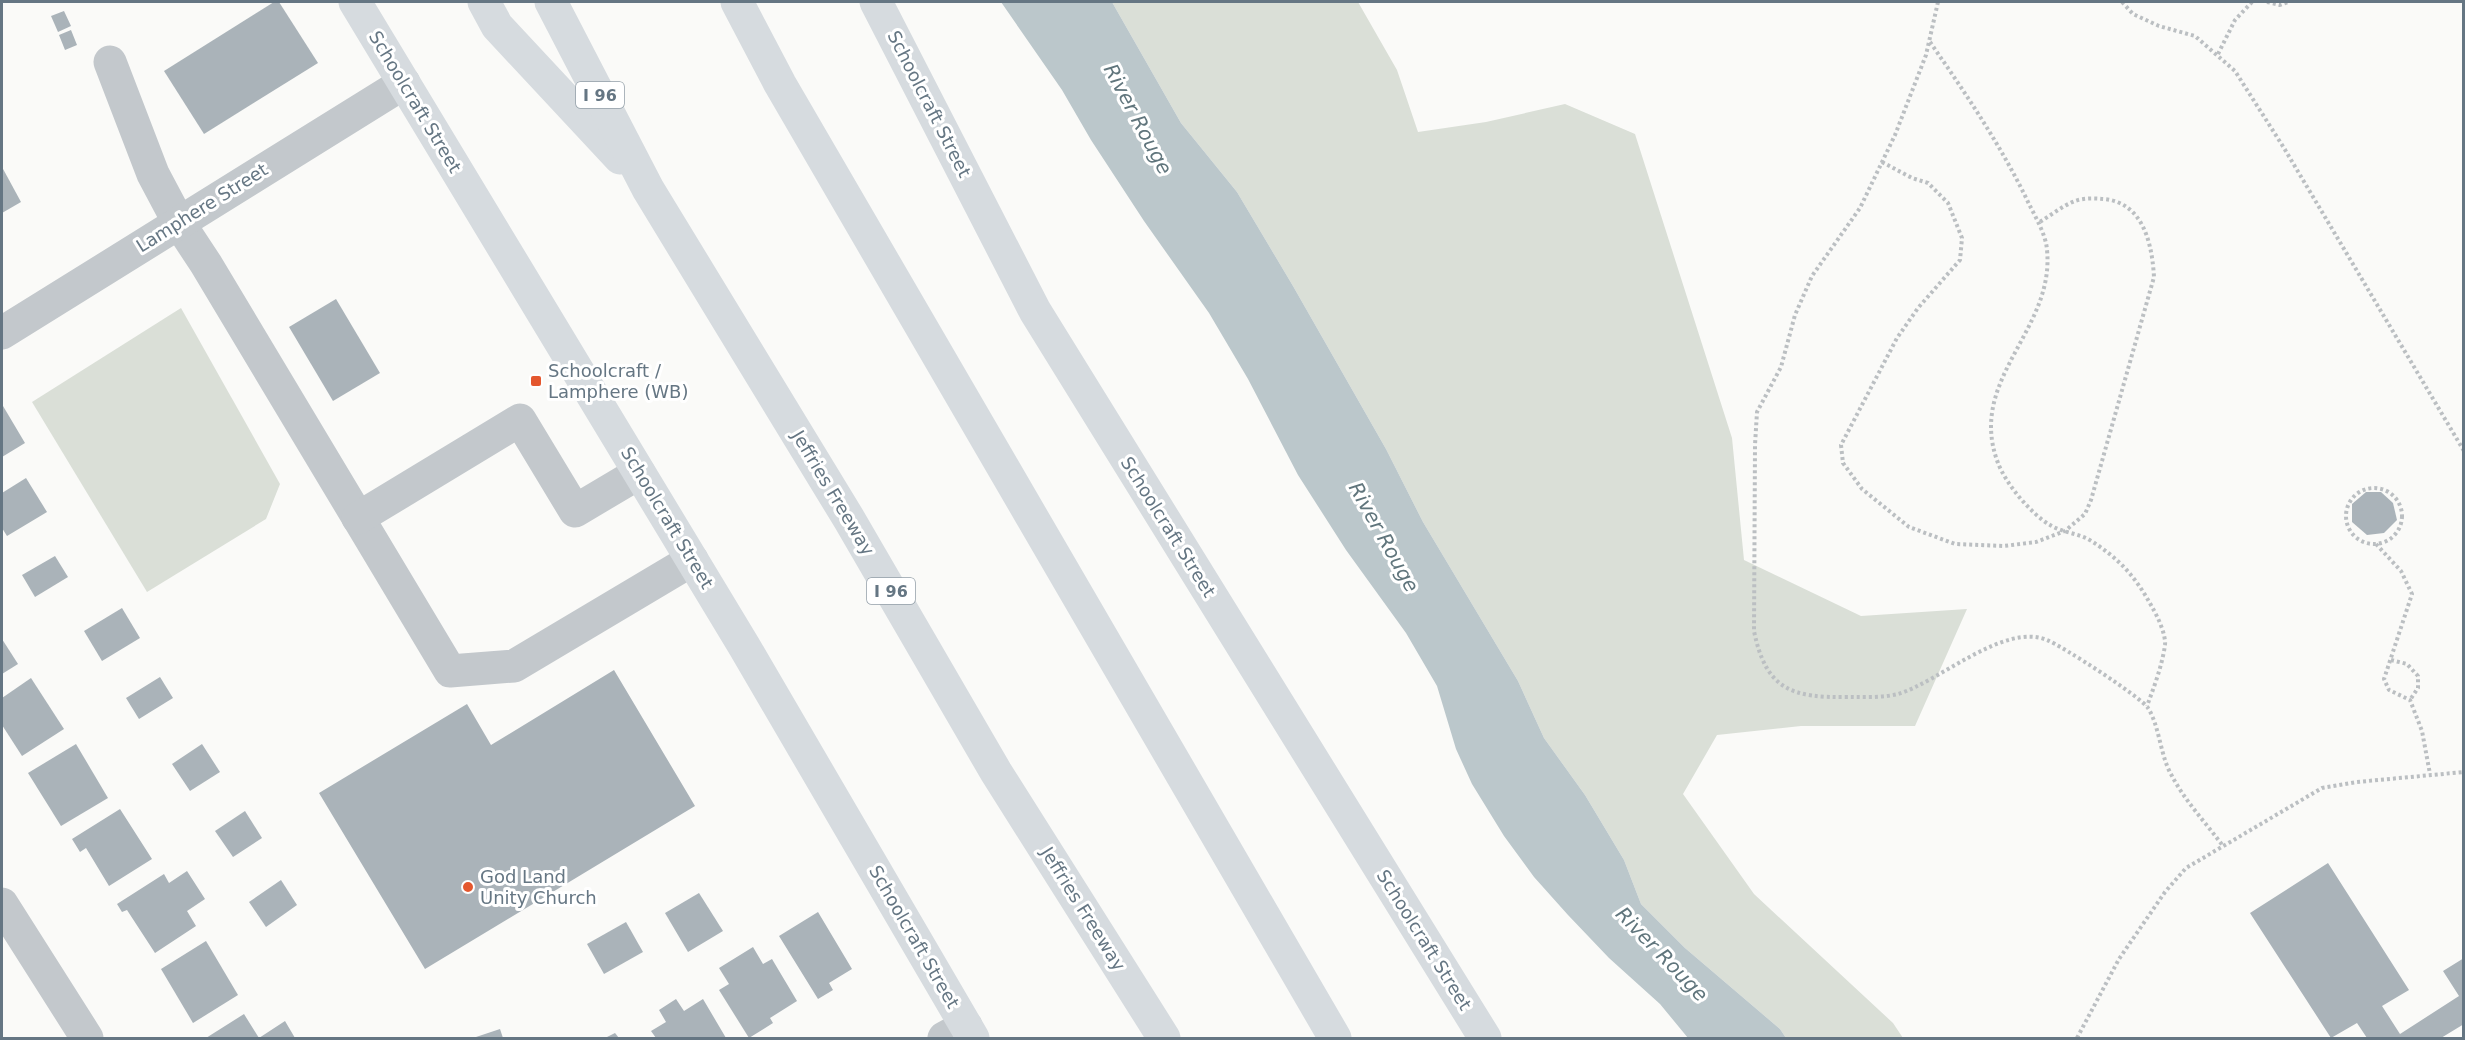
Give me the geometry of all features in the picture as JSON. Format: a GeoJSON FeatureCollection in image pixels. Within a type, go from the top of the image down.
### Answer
{"type":"FeatureCollection","features":[{"type":"Feature","properties":{"kind":"main road","name":"Schoolcraft Street"},"geometry":{"type":"LineString","coordinates":[[355,2],[692,560],[961,1034]]}},
{"type":"Feature","properties":{"kind":"main road"},"geometry":{"type":"LineString","coordinates":[[484,2],[497,26],[648,189]]}},
{"type":"Feature","properties":{"kind":"main road","name":"Jeffries Freeway"},"geometry":{"type":"LineString","coordinates":[[551,2],[648,189],[849,519],[996,772],[1164,1038]]}},
{"type":"Feature","properties":{"kind":"main road"},"geometry":{"type":"LineString","coordinates":[[737,2],[780,84],[1335,1038]]}},
{"type":"Feature","properties":{"kind":"main road"},"geometry":{"type":"LineString","coordinates":[[759,2],[780,84]]}},
{"type":"Feature","properties":{"kind":"main road","name":"Schoolcraft Street"},"geometry":{"type":"LineString","coordinates":[[876,2],[1035,311],[1485,1038]]}},
{"type":"Feature","properties":{"kind":"street"},"geometry":{"type":"LineString","coordinates":[[110,62],[153,174],[179,223],[450,671],[514,666],[692,560]]}},
{"type":"Feature","properties":{"kind":"street","name":"Lamphere Street"},"geometry":{"type":"LineString","coordinates":[[2,333],[404,83]]}},
{"type":"Feature","properties":{"kind":"street"},"geometry":{"type":"LineString","coordinates":[[358,518],[520,420],[575,511],[639,474]]}},
{"type":"Feature","properties":{"kind":"street"},"geometry":{"type":"LineString","coordinates":[[2,904],[87,1038]]}},
{"type":"Feature","properties":{"kind":"path"},"geometry":{"type":"LineString","coordinates":[[1938,2],[1922,65],[1882,162],[1860,208],[1812,276],[1795,315],[1781,367],[1757,412],[1754,631],[1759,654],[1772,676],[1790,690],[1815,697],[1880,696],[1897,694],[1914,687],[2005,640],[2026,635],[2046,639],[2079,658],[2147,706],[2172,776],[2223,846]]}},
{"type":"Feature","properties":{"kind":"path"},"geometry":{"type":"LineString","coordinates":[[2122,2],[2133,14],[2159,26],[2195,36],[2235,71],[2284,148],[2463,451]]}},
{"type":"Feature","properties":{"kind":"path"},"geometry":{"type":"LineString","coordinates":[[2218,54],[2235,20],[2252,2]]}},
{"type":"Feature","properties":{"kind":"path"},"geometry":{"type":"LineString","coordinates":[[2266,2],[2280,5],[2288,2]]}},
{"type":"Feature","properties":{"kind":"path"},"geometry":{"type":"LineString","coordinates":[[1929,40],[1961,86],[2012,169],[2038,223],[2047,249],[2045,288],[2033,321],[2013,354],[1995,393],[1989,428],[1998,464],[2017,495],[2049,525],[2087,538],[2117,559],[2138,581],[2156,614],[2165,643],[2147,706]]}},
{"type":"Feature","properties":{"kind":"path"},"geometry":{"type":"LineString","coordinates":[[1882,162],[1912,178],[1928,183],[1948,203],[1962,238],[1960,261],[1896,338],[1841,445],[1843,464],[1862,489],[1909,527],[1955,544],[2004,546],[2036,542],[2065,531],[2085,514],[2091,500],[2154,277],[2152,255],[2146,233],[2132,211],[2116,200],[2096,198],[2075,201],[2038,223]]}},
{"type":"Feature","properties":{"kind":"path"},"geometry":{"type":"LineString","coordinates":[[2376,544],[2389,541],[2396,535],[2403,518],[2398,501],[2384,489],[2374,487],[2364,489],[2350,502],[2346,521],[2355,537],[2363,542],[2376,544],[2401,571],[2412,594],[2384,680],[2389,690],[2410,700],[2422,731],[2430,774]]}},
{"type":"Feature","properties":{"kind":"path"},"geometry":{"type":"LineString","coordinates":[[2391,660],[2407,664],[2418,676],[2418,688],[2410,700]]}},
{"type":"Feature","properties":{"kind":"path"},"geometry":{"type":"LineString","coordinates":[[2077,1038],[2119,959],[2165,892],[2186,868],[2322,788],[2463,772]]}},
{"type":"Feature","properties":{"kind":"shaded area"},"geometry":{"type":"Polygon","coordinates":[[[1112,2],[1358,2],[1397,70],[1418,132],[1486,122],[1565,104],[1635,134],[1732,438],[1744,560],[1861,616],[1967,609],[1915,726],[1801,726],[1717,735],[1683,794],[1754,894],[1893,1023],[1903,1038],[1786,1038],[1780,1029],[1685,948],[1641,904],[1624,860],[1585,795],[1544,738],[1518,681],[1423,522],[1386,449],[1293,286],[1237,192],[1181,123],[1112,2]]]}},
{"type":"Feature","properties":{"kind":"shaded area"},"geometry":{"type":"Polygon","coordinates":[[[181,308],[280,484],[266,519],[147,592],[32,402],[181,308]]]}},
{"type":"Feature","properties":{"kind":"water","name":"River Rouge"},"geometry":{"type":"Polygon","coordinates":[[[1001,2],[1112,2],[1181,123],[1237,192],[1293,286],[1386,449],[1423,522],[1518,681],[1544,738],[1585,795],[1624,860],[1641,904],[1685,948],[1780,1029],[1786,1038],[1688,1038],[1660,1004],[1609,958],[1534,877],[1504,836],[1472,784],[1456,749],[1437,686],[1406,633],[1346,550],[1298,475],[1248,379],[1209,313],[1144,221],[1091,140],[1062,90],[1001,2]]]}},
{"type":"Feature","properties":{"kind":"building"},"geometry":{"type":"Polygon","coordinates":[[[274,2],[279,2],[318,63],[204,134],[164,71],[274,2]]]}},
{"type":"Feature","properties":{"kind":"building"},"geometry":{"type":"Polygon","coordinates":[[[64,11],[71,26],[58,32],[51,16],[64,11]]]}},
{"type":"Feature","properties":{"kind":"building"},"geometry":{"type":"Polygon","coordinates":[[[71,30],[77,45],[65,50],[59,35],[71,30]]]}},
{"type":"Feature","properties":{"kind":"building"},"geometry":{"type":"Polygon","coordinates":[[[2,167],[21,202],[2,213],[2,167]]]}},
{"type":"Feature","properties":{"kind":"building"},"geometry":{"type":"Polygon","coordinates":[[[336,299],[380,373],[333,401],[289,327],[336,299]]]}},
{"type":"Feature","properties":{"kind":"building"},"geometry":{"type":"Polygon","coordinates":[[[2,407],[25,443],[2,457],[2,407]]]}},
{"type":"Feature","properties":{"kind":"building"},"geometry":{"type":"Polygon","coordinates":[[[26,478],[47,512],[7,536],[2,528],[2,493],[26,478]]]}},
{"type":"Feature","properties":{"kind":"building"},"geometry":{"type":"Polygon","coordinates":[[[2366,492],[2381,492],[2393,503],[2397,520],[2384,533],[2367,535],[2352,522],[2352,504],[2366,492]]]}},
{"type":"Feature","properties":{"kind":"building"},"geometry":{"type":"Polygon","coordinates":[[[55,556],[68,577],[35,597],[22,575],[55,556]]]}},
{"type":"Feature","properties":{"kind":"building"},"geometry":{"type":"Polygon","coordinates":[[[122,608],[140,638],[102,661],[84,631],[122,608]]]}},
{"type":"Feature","properties":{"kind":"building"},"geometry":{"type":"Polygon","coordinates":[[[2,639],[18,664],[2,674],[2,639]]]}},
{"type":"Feature","properties":{"kind":"building","name":"God Land Unity Church"},"geometry":{"type":"Polygon","coordinates":[[[614,670],[695,806],[425,969],[319,793],[467,704],[491,745],[614,670]]]}},
{"type":"Feature","properties":{"kind":"building"},"geometry":{"type":"Polygon","coordinates":[[[160,677],[173,698],[139,719],[126,698],[160,677]]]}},
{"type":"Feature","properties":{"kind":"building"},"geometry":{"type":"Polygon","coordinates":[[[31,678],[64,729],[22,756],[2,725],[2,698],[31,678]]]}},
{"type":"Feature","properties":{"kind":"building"},"geometry":{"type":"Polygon","coordinates":[[[76,744],[108,798],[61,826],[28,773],[76,744]]]}},
{"type":"Feature","properties":{"kind":"building"},"geometry":{"type":"Polygon","coordinates":[[[202,744],[220,772],[190,791],[172,764],[202,744]]]}},
{"type":"Feature","properties":{"kind":"building"},"geometry":{"type":"Polygon","coordinates":[[[120,809],[152,859],[109,886],[86,848],[80,852],[72,839],[120,809]]]}},
{"type":"Feature","properties":{"kind":"building"},"geometry":{"type":"Polygon","coordinates":[[[245,811],[262,838],[233,857],[215,831],[245,811]]]}},
{"type":"Feature","properties":{"kind":"building"},"geometry":{"type":"Polygon","coordinates":[[[2328,863],[2409,990],[2382,1006],[2400,1034],[2459,996],[2443,971],[2464,958],[2464,1024],[2441,1038],[2367,1038],[2357,1023],[2331,1038],[2250,913],[2328,863]]]}},
{"type":"Feature","properties":{"kind":"building"},"geometry":{"type":"Polygon","coordinates":[[[187,871],[205,899],[187,911],[196,926],[155,953],[127,910],[122,912],[117,904],[164,874],[169,883],[187,871]]]}},
{"type":"Feature","properties":{"kind":"building"},"geometry":{"type":"Polygon","coordinates":[[[281,880],[297,905],[266,927],[249,902],[281,880]]]}},
{"type":"Feature","properties":{"kind":"building"},"geometry":{"type":"Polygon","coordinates":[[[699,893],[723,931],[688,952],[665,913],[699,893]]]}},
{"type":"Feature","properties":{"kind":"building"},"geometry":{"type":"Polygon","coordinates":[[[818,912],[852,969],[829,983],[833,990],[818,999],[779,936],[818,912]]]}},
{"type":"Feature","properties":{"kind":"building"},"geometry":{"type":"Polygon","coordinates":[[[626,922],[643,952],[604,974],[587,944],[626,922]]]}},
{"type":"Feature","properties":{"kind":"building"},"geometry":{"type":"Polygon","coordinates":[[[206,941],[238,995],[193,1023],[161,969],[206,941]]]}},
{"type":"Feature","properties":{"kind":"building"},"geometry":{"type":"Polygon","coordinates":[[[753,947],[763,964],[772,959],[797,1001],[770,1018],[773,1023],[749,1038],[719,990],[729,984],[719,968],[753,947]]]}},
{"type":"Feature","properties":{"kind":"building"},"geometry":{"type":"Polygon","coordinates":[[[676,999],[684,1011],[703,999],[726,1038],[656,1038],[651,1031],[666,1022],[659,1010],[676,999]]]}},
{"type":"Feature","properties":{"kind":"building"},"geometry":{"type":"Polygon","coordinates":[[[244,1014],[259,1038],[206,1038],[244,1014]]]}},
{"type":"Feature","properties":{"kind":"building"},"geometry":{"type":"Polygon","coordinates":[[[285,1021],[295,1038],[259,1038],[285,1021]]]}},
{"type":"Feature","properties":{"kind":"building"},"geometry":{"type":"Polygon","coordinates":[[[500,1029],[503,1038],[473,1038],[500,1029]]]}},
{"type":"Feature","properties":{"kind":"building"},"geometry":{"type":"Polygon","coordinates":[[[615,1033],[619,1038],[605,1038],[615,1033]]]}},
{"type":"Feature","properties":{"kind":"place","name":"Schoolcraft / Lamphere (WB)"},"geometry":{"type":"Point","coordinates":[536,381]}},
{"type":"Feature","properties":{"kind":"place","name":"God Land Unity Church"},"geometry":{"type":"Point","coordinates":[468,887]}}]}
